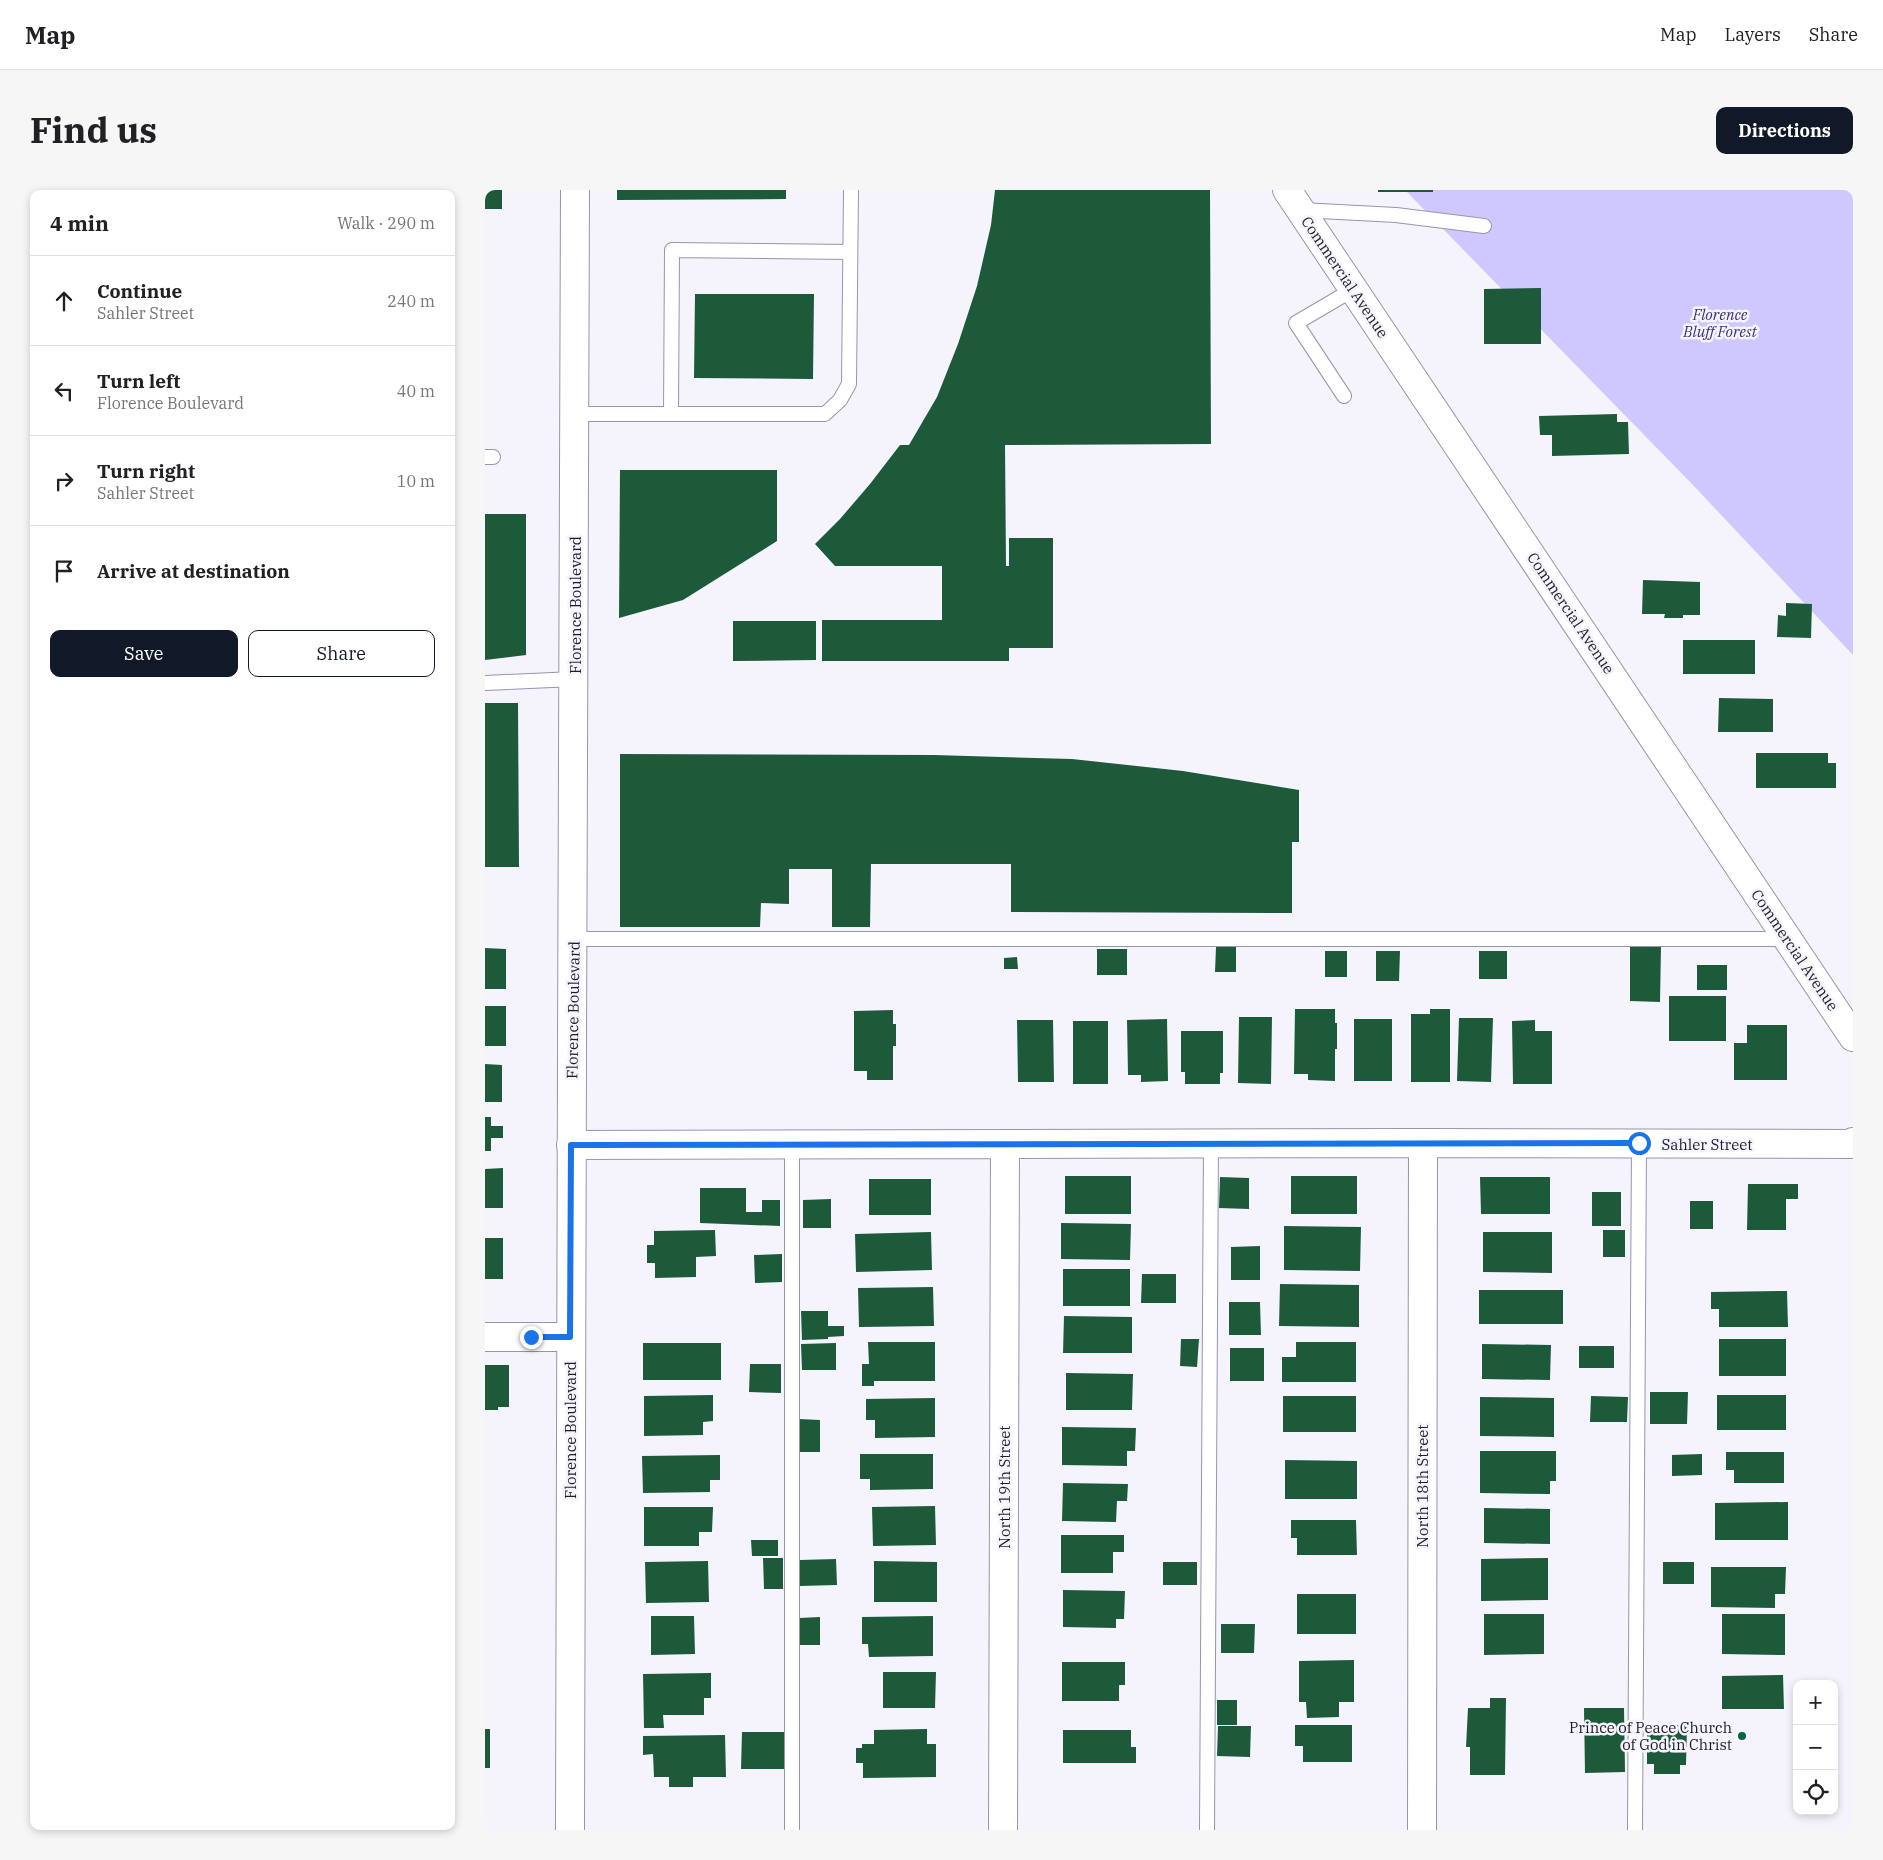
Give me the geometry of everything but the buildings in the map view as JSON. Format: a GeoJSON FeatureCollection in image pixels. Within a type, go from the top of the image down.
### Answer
{"type":"FeatureCollection","features":[{"type":"Feature","properties":{"kind":"street","name":"Florence Boulevard"},"geometry":{"type":"LineString","coordinates":[[570,1830],[570,1337],[574,939],[575,190]]}},
{"type":"Feature","properties":{"kind":"street","name":"Commercial Avenue"},"geometry":{"type":"LineString","coordinates":[[1294,200],[1853,1037]]}},
{"type":"Feature","properties":{"kind":"street","name":"North 18th Street"},"geometry":{"type":"LineString","coordinates":[[1422,1830],[1423,1143]]}},
{"type":"Feature","properties":{"kind":"street","name":"Sahler Street"},"geometry":{"type":"LineString","coordinates":[[571,1145],[1639,1143],[1852,1147]]}},
{"type":"Feature","properties":{"kind":"street","name":"North 19th Street"},"geometry":{"type":"LineString","coordinates":[[1003,1830],[1005,1144]]}},
{"type":"Feature","properties":{"kind":"street"},"geometry":{"type":"LineString","coordinates":[[485,1337],[570,1337]]}},
{"type":"Feature","properties":{"kind":"lane"},"geometry":{"type":"LineString","coordinates":[[575,414],[825,414],[840,400],[849,384],[851,190]]}},
{"type":"Feature","properties":{"kind":"lane"},"geometry":{"type":"LineString","coordinates":[[1294,200],[1484,226]]}},
{"type":"Feature","properties":{"kind":"lane"},"geometry":{"type":"LineString","coordinates":[[671,414],[672,250],[850,252]]}},
{"type":"Feature","properties":{"kind":"lane"},"geometry":{"type":"LineString","coordinates":[[1344,396],[1296,323],[1354,289]]}},
{"type":"Feature","properties":{"kind":"lane"},"geometry":{"type":"LineString","coordinates":[[485,683],[575,679]]}},
{"type":"Feature","properties":{"kind":"lane"},"geometry":{"type":"LineString","coordinates":[[574,939],[1789,939]]}},
{"type":"Feature","properties":{"kind":"lane"},"geometry":{"type":"LineString","coordinates":[[1207,1830],[1211,1143]]}},
{"type":"Feature","properties":{"kind":"lane"},"geometry":{"type":"LineString","coordinates":[[1635,1830],[1639,1143]]}},
{"type":"Feature","properties":{"kind":"lane"},"geometry":{"type":"LineString","coordinates":[[792,1830],[793,1144]]}},
{"type":"Feature","properties":{"kind":"green space","name":"Florence Bluff Forest"},"geometry":{"type":"Polygon","coordinates":[[[1405,190],[1853,190],[1853,655],[1692,484],[1405,190]]]}},
{"type":"Feature","properties":{"kind":"place","name":"Prince of Peace Church of God in Christ"},"geometry":{"type":"Point","coordinates":[1742,1736]}},
{"type":"Feature","properties":{"kind":"route"},"geometry":{"type":"LineString","coordinates":[[531,1337],[570,1337],[571,1145],[1639,1143]]}}]}
